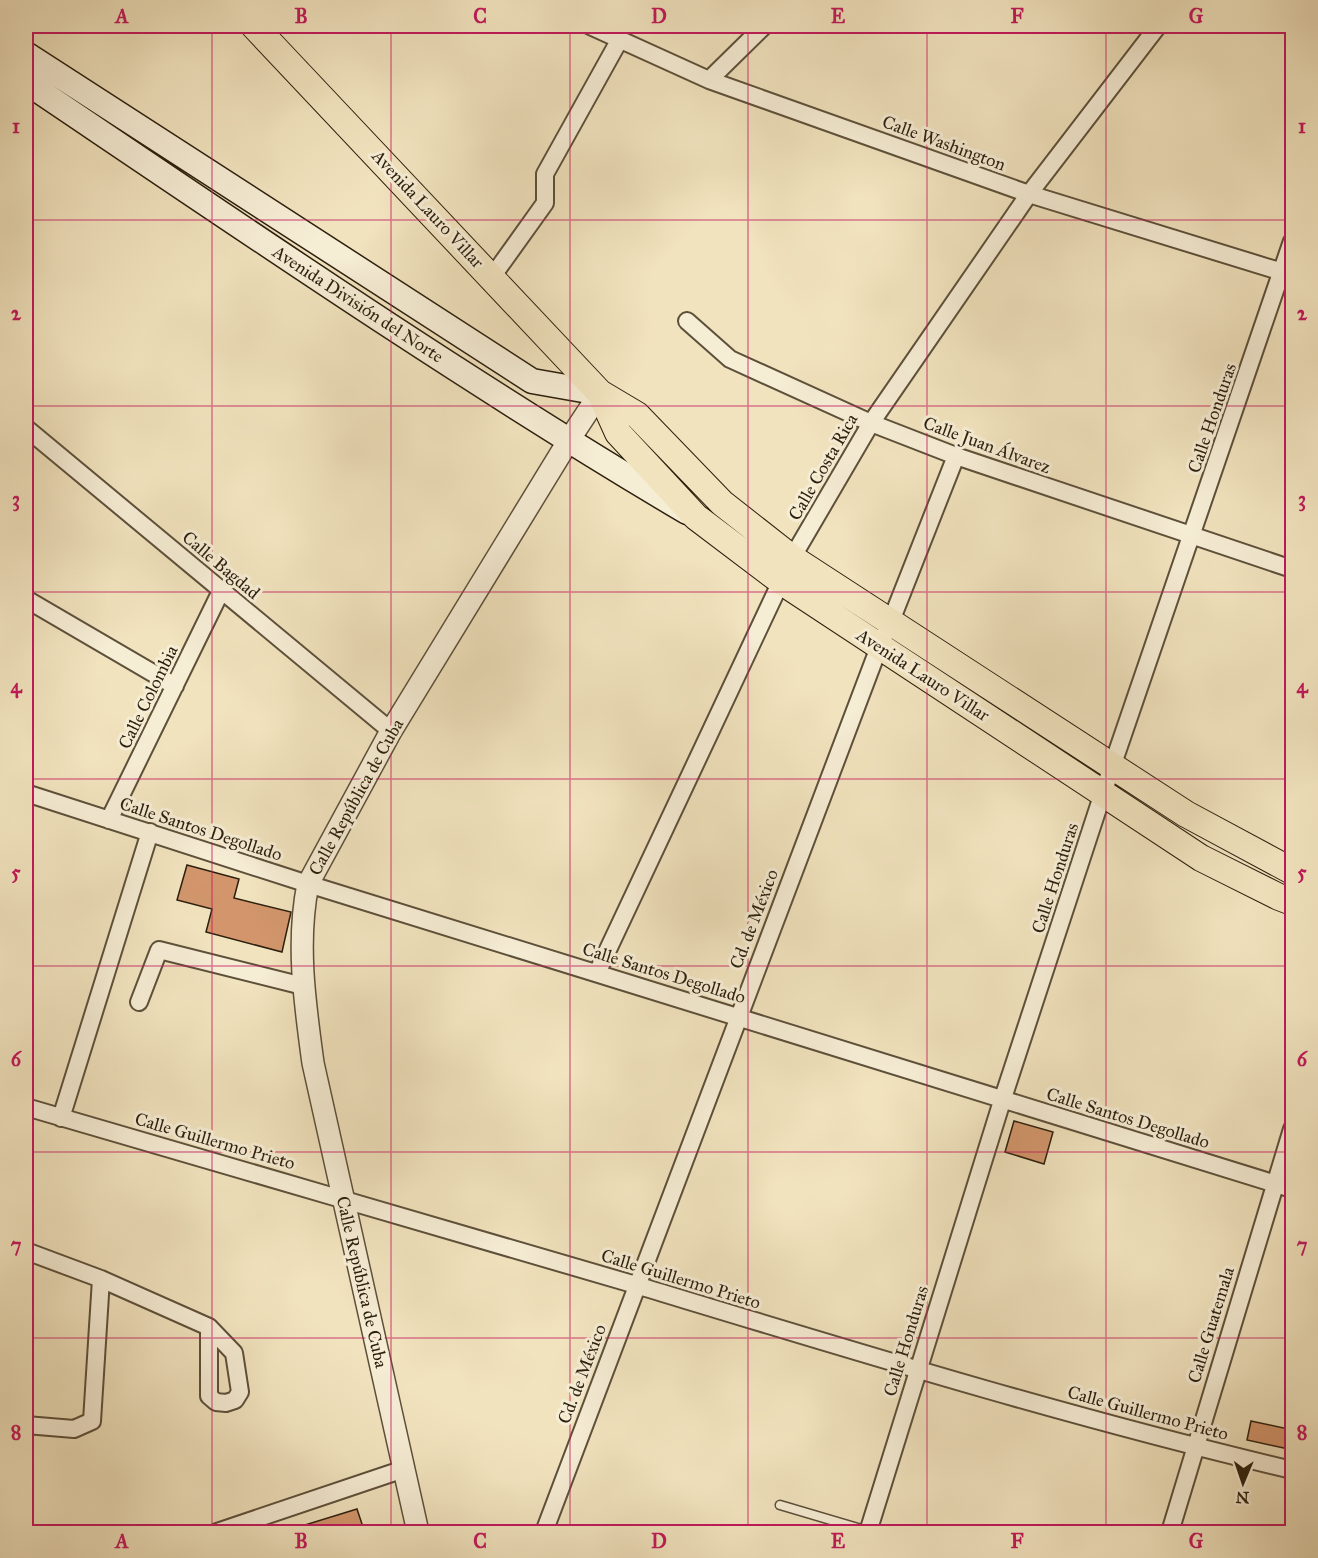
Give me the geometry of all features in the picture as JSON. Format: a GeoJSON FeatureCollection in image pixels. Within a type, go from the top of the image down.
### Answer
{"type":"FeatureCollection","features":[{"type":"Feature","properties":{"kind":"main road","name":"Avenida Lauro Villar"},"geometry":{"type":"LineString","coordinates":[[254,26],[600,393],[637,415],[722,503],[792,558],[1113,767],[1199,822],[1293,872]]}},
{"type":"Feature","properties":{"kind":"main road","name":"Avenida División del Norte"},"geometry":{"type":"LineString","coordinates":[[26,54],[532,381],[600,393]]}},
{"type":"Feature","properties":{"kind":"main road","name":"Avenida División del Norte"},"geometry":{"type":"LineString","coordinates":[[26,82],[347,299],[633,481],[696,518]]}},
{"type":"Feature","properties":{"kind":"main road"},"geometry":{"type":"LineString","coordinates":[[347,299],[366,273]]}},
{"type":"Feature","properties":{"kind":"main road","name":"Avenida Lauro Villar"},"geometry":{"type":"LineString","coordinates":[[600,393],[618,433],[696,518],[782,582],[1201,858],[1293,902]]}},
{"type":"Feature","properties":{"kind":"street","name":"Calle Washington"},"geometry":{"type":"LineString","coordinates":[[590,26],[709,80],[1029,194],[1287,273]]}},
{"type":"Feature","properties":{"kind":"street"},"geometry":{"type":"LineString","coordinates":[[709,80],[764,26]]}},
{"type":"Feature","properties":{"kind":"street","name":"Calle Costa Rica"},"geometry":{"type":"LineString","coordinates":[[597,973],[792,558],[871,423],[1029,194],[1158,26]]}},
{"type":"Feature","properties":{"kind":"street"},"geometry":{"type":"LineString","coordinates":[[492,277],[545,203],[545,174],[620,39]]}},
{"type":"Feature","properties":{"kind":"street","name":"Calle Honduras"},"geometry":{"type":"LineString","coordinates":[[868,1532],[1002,1101],[1103,793],[1287,273],[1293,241]]}},
{"type":"Feature","properties":{"kind":"street","name":"Calle Juan Álvarez"},"geometry":{"type":"LineString","coordinates":[[687,321],[730,359],[871,423],[956,456],[1293,569]]}},
{"type":"Feature","properties":{"kind":"street","name":"Calle República de Cuba"},"geometry":{"type":"LineString","coordinates":[[418,1533],[313,1063],[303,986],[305,902],[308,884],[391,731],[600,393]]}},
{"type":"Feature","properties":{"kind":"street","name":"Calle Bagdad"},"geometry":{"type":"LineString","coordinates":[[26,428],[391,731]]}},
{"type":"Feature","properties":{"kind":"street","name":"Cd. de México"},"geometry":{"type":"LineString","coordinates":[[544,1533],[879,647],[956,456]]}},
{"type":"Feature","properties":{"kind":"street","name":"Calle Colombia"},"geometry":{"type":"LineString","coordinates":[[109,820],[221,591]]}},
{"type":"Feature","properties":{"kind":"street"},"geometry":{"type":"LineString","coordinates":[[26,599],[175,686]]}},
{"type":"Feature","properties":{"kind":"street","name":"Calle Santos Degollado"},"geometry":{"type":"LineString","coordinates":[[26,793],[308,884],[1002,1101],[1293,1189]]}},
{"type":"Feature","properties":{"kind":"street"},"geometry":{"type":"LineString","coordinates":[[61,1118],[150,832]]}},
{"type":"Feature","properties":{"kind":"street"},"geometry":{"type":"LineString","coordinates":[[139,1002],[159,950],[303,986]]}},
{"type":"Feature","properties":{"kind":"street","name":"Calle Guillermo Prieto"},"geometry":{"type":"LineString","coordinates":[[26,1107],[344,1198],[917,1370],[1195,1447],[1293,1470]]}},
{"type":"Feature","properties":{"kind":"street","name":"Calle Guatemala"},"geometry":{"type":"LineString","coordinates":[[1170,1533],[1293,1129]]}},
{"type":"Feature","properties":{"kind":"street"},"geometry":{"type":"LineString","coordinates":[[26,1251],[101,1279],[209,1327]]}},
{"type":"Feature","properties":{"kind":"street"},"geometry":{"type":"LineString","coordinates":[[26,1425],[74,1429],[92,1420],[101,1279]]}},
{"type":"Feature","properties":{"kind":"street"},"geometry":{"type":"LineString","coordinates":[[217,1533],[404,1469]]}},
{"type":"Feature","properties":{"kind":"lane"},"geometry":{"type":"LineString","coordinates":[[780,1505],[868,1532]]}},
{"type":"Feature","properties":{"kind":"building"},"geometry":{"type":"Polygon","coordinates":[[[187,865],[239,879],[234,898],[291,912],[282,952],[206,932],[212,909],[177,900],[187,865]]]}},
{"type":"Feature","properties":{"kind":"building"},"geometry":{"type":"Polygon","coordinates":[[[1014,1121],[1053,1132],[1044,1164],[1005,1152],[1014,1121]]]}},
{"type":"Feature","properties":{"kind":"building"},"geometry":{"type":"Polygon","coordinates":[[[1251,1421],[1293,1430],[1293,1450],[1247,1440],[1251,1421]]]}},
{"type":"Feature","properties":{"kind":"building"},"geometry":{"type":"Polygon","coordinates":[[[357,1509],[365,1533],[293,1533],[292,1529],[357,1509]]]}}]}
